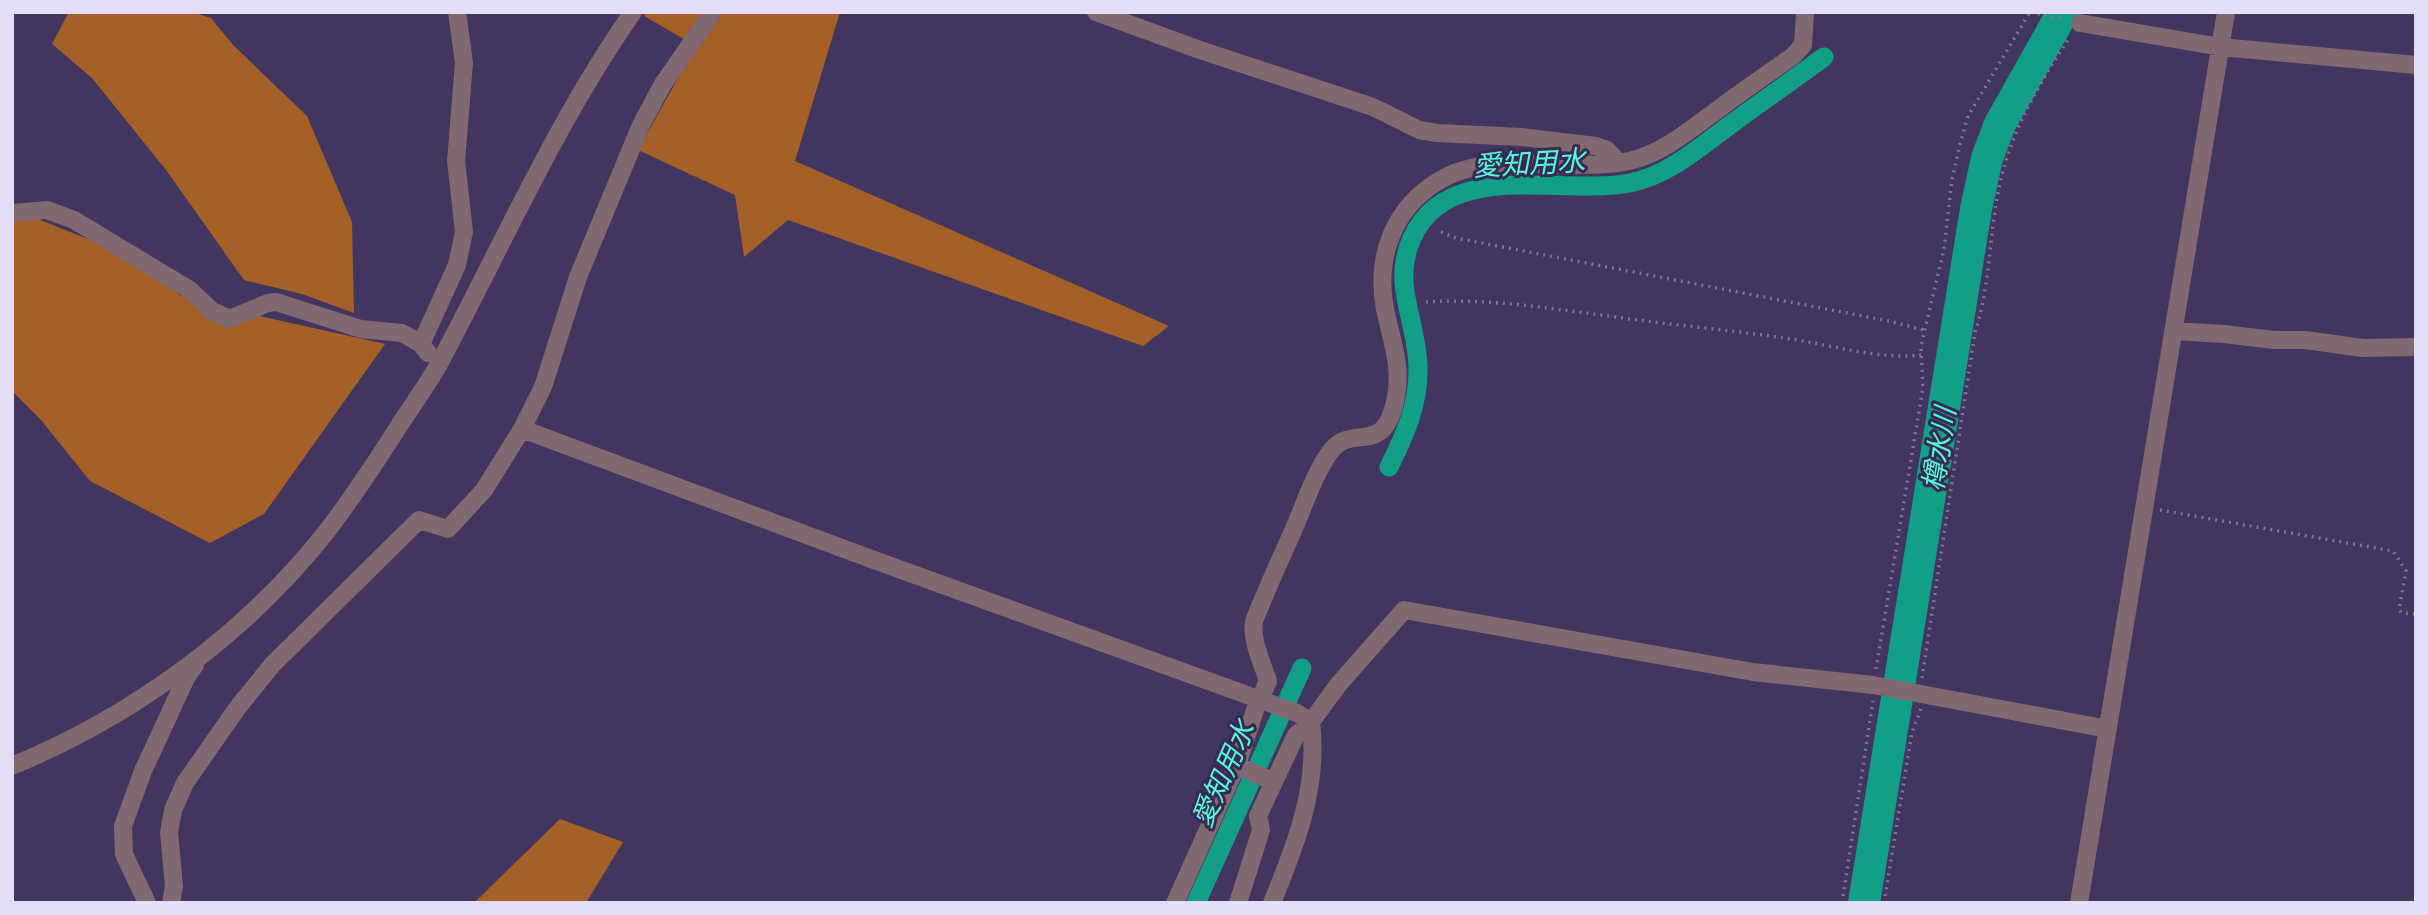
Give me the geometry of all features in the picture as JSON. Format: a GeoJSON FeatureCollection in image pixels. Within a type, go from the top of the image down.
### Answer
{"type":"FeatureCollection","features":[{"type":"Feature","properties":{"kind":"street"},"geometry":{"type":"LineString","coordinates":[[421,344],[457,265],[464,232],[456,161],[464,63],[457,12]]}},
{"type":"Feature","properties":{"kind":"street"},"geometry":{"type":"LineString","coordinates":[[12,766],[81,732],[148,694],[230,632],[276,588],[325,533],[365,480],[437,366],[510,221],[606,50],[633,12]]}},
{"type":"Feature","properties":{"kind":"street"},"geometry":{"type":"LineString","coordinates":[[171,903],[174,886],[169,833],[173,810],[185,783],[237,706],[273,664],[419,520],[448,529],[484,490],[522,429],[543,387],[578,277],[641,125],[663,84],[713,12]]}},
{"type":"Feature","properties":{"kind":"street"},"geometry":{"type":"LineString","coordinates":[[1096,12],[1200,50],[1373,107],[1419,130],[1522,137],[1596,146],[1607,150],[1619,163]]}},
{"type":"Feature","properties":{"kind":"street"},"geometry":{"type":"LineString","coordinates":[[1175,903],[1237,765],[1269,681],[1252,631],[1254,621],[1321,467],[1332,449],[1346,441],[1378,434],[1388,425],[1396,397],[1398,372],[1382,279],[1383,257],[1400,217],[1425,190],[1444,177],[1464,169],[1488,165],[1619,163],[1660,149],[1793,56],[1804,45],[1805,12]]}},
{"type":"Feature","properties":{"kind":"street"},"geometry":{"type":"LineString","coordinates":[[2079,903],[2226,12]]}},
{"type":"Feature","properties":{"kind":"street"},"geometry":{"type":"LineString","coordinates":[[2080,23],[2221,47],[2416,65]]}},
{"type":"Feature","properties":{"kind":"street"},"geometry":{"type":"LineString","coordinates":[[12,213],[47,210],[74,220],[190,290],[212,311],[229,318],[276,302],[361,329],[402,333],[421,344],[437,366]]}},
{"type":"Feature","properties":{"kind":"street"},"geometry":{"type":"LineString","coordinates":[[2173,331],[2274,340],[2305,340],[2363,348],[2416,347]]}},
{"type":"Feature","properties":{"kind":"street"},"geometry":{"type":"LineString","coordinates":[[522,429],[1304,718],[1314,741],[1308,800],[1301,830],[1272,903]]}},
{"type":"Feature","properties":{"kind":"street"},"geometry":{"type":"LineString","coordinates":[[1238,903],[1261,830],[1258,816],[1304,718],[1338,685],[1404,610],[1753,672],[1873,685],[2108,729]]}},
{"type":"Feature","properties":{"kind":"street"},"geometry":{"type":"LineString","coordinates":[[147,903],[124,854],[123,827],[144,771],[186,678],[203,653]]}},
{"type":"Feature","properties":{"kind":"street"},"geometry":{"type":"LineString","coordinates":[[1237,765],[1274,782]]}},
{"type":"Feature","properties":{"kind":"path"},"geometry":{"type":"LineString","coordinates":[[1842,903],[1872,718],[1873,685],[1923,388],[1921,355],[1924,330],[1944,249],[1952,180],[1968,116],[2031,12],[2080,23],[2051,66],[2023,118],[2006,158],[1999,188],[1982,312],[1975,332],[1917,693],[1923,702],[1912,732],[1884,903]]}},
{"type":"Feature","properties":{"kind":"path"},"geometry":{"type":"LineString","coordinates":[[1441,232],[1456,238],[1876,318],[1924,330]]}},
{"type":"Feature","properties":{"kind":"path"},"geometry":{"type":"LineString","coordinates":[[1426,302],[1535,306],[1880,353],[1921,355]]}},
{"type":"Feature","properties":{"kind":"path"},"geometry":{"type":"LineString","coordinates":[[2144,507],[2393,551],[2406,570],[2399,609],[2402,613],[2416,614]]}},
{"type":"Feature","properties":{"kind":"shaded area"},"geometry":{"type":"Polygon","coordinates":[[[69,12],[192,12],[211,18],[233,45],[307,116],[352,222],[354,313],[302,294],[244,280],[166,170],[92,78],[52,44],[69,12]]]}},
{"type":"Feature","properties":{"kind":"shaded area"},"geometry":{"type":"Polygon","coordinates":[[[647,12],[840,12],[795,161],[1169,326],[1143,346],[788,220],[744,257],[735,195],[638,150],[696,46],[644,16],[647,12]]]}},
{"type":"Feature","properties":{"kind":"shaded area"},"geometry":{"type":"Polygon","coordinates":[[[12,209],[121,252],[180,295],[242,312],[385,344],[264,514],[210,543],[90,481],[41,420],[12,391],[12,209]]]}},
{"type":"Feature","properties":{"kind":"shaded area"},"geometry":{"type":"Polygon","coordinates":[[[560,819],[623,842],[586,903],[474,903],[560,819]]]}},
{"type":"Feature","properties":{"kind":"waterway","name":"樽水川"},"geometry":{"type":"LineString","coordinates":[[1864,903],[1976,209],[1987,158],[2000,124],[2063,12]]}},
{"type":"Feature","properties":{"kind":"waterway","name":"愛知用水"},"geometry":{"type":"LineString","coordinates":[[1389,467],[1410,419],[1418,381],[1417,350],[1404,287],[1406,255],[1412,238],[1429,213],[1452,197],[1479,189],[1509,185],[1603,186],[1630,183],[1657,174],[1683,160],[1824,57]]}},
{"type":"Feature","properties":{"kind":"waterway","name":"愛知用水"},"geometry":{"type":"LineString","coordinates":[[1196,903],[1302,668]]}}]}
